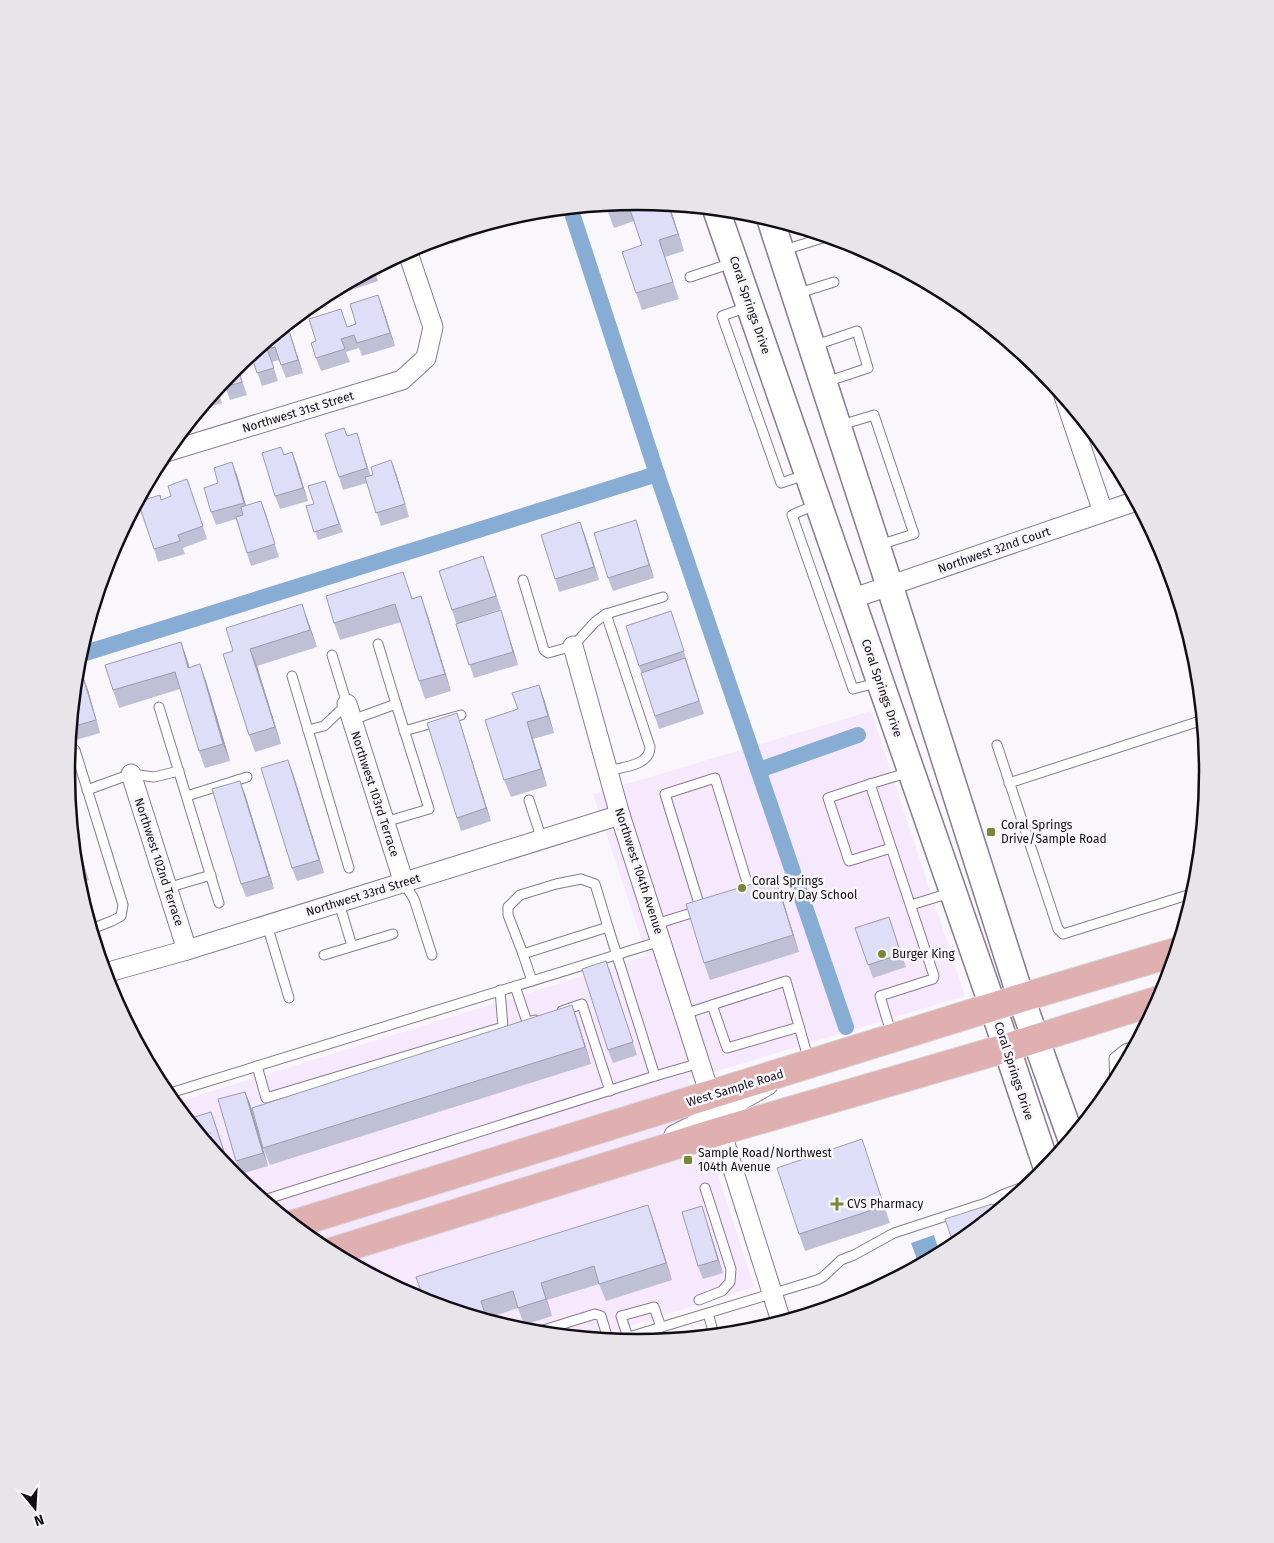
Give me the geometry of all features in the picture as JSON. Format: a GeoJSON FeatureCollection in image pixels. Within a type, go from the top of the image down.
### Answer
{"type":"FeatureCollection","features":[{"type":"Feature","properties":{"kind":"main road","name":"Coral Springs Drive"},"geometry":{"type":"LineString","coordinates":[[718,215],[993,1007],[1043,1159]]}},
{"type":"Feature","properties":{"kind":"main road"},"geometry":{"type":"LineString","coordinates":[[773,227],[1021,998],[1069,1131]]}},
{"type":"Feature","properties":{"kind":"main road","name":"West Sample Road"},"geometry":{"type":"LineString","coordinates":[[302,1222],[1021,998],[1168,954]]}},
{"type":"Feature","properties":{"kind":"main road"},"geometry":{"type":"LineString","coordinates":[[341,1249],[721,1130],[1006,1048],[1149,1003]]}},
{"type":"Feature","properties":{"kind":"street","name":"Northwest 31st Street"},"geometry":{"type":"LineString","coordinates":[[177,449],[402,380],[426,358],[433,328],[410,258]]}},
{"type":"Feature","properties":{"kind":"street"},"geometry":{"type":"LineString","coordinates":[[1070,413],[1103,512]]}},
{"type":"Feature","properties":{"kind":"street","name":"Northwest 32nd Court"},"geometry":{"type":"LineString","coordinates":[[851,599],[1130,503]]}},
{"type":"Feature","properties":{"kind":"street","name":"Northwest 104th Avenue"},"geometry":{"type":"LineString","coordinates":[[573,646],[620,816],[710,1095]]}},
{"type":"Feature","properties":{"kind":"street","name":"Northwest 103rd Terrace"},"geometry":{"type":"LineString","coordinates":[[349,712],[404,883]]}},
{"type":"Feature","properties":{"kind":"street","name":"Northwest 102nd Terrace"},"geometry":{"type":"LineString","coordinates":[[131,774],[187,950]]}},
{"type":"Feature","properties":{"kind":"street","name":"Northwest 33rd Street"},"geometry":{"type":"LineString","coordinates":[[112,971],[187,950],[620,816]]}},
{"type":"Feature","properties":{"kind":"street"},"geometry":{"type":"LineString","coordinates":[[779,1315],[721,1130],[721,1120],[734,1106],[802,1066]]}},
{"type":"Feature","properties":{"kind":"street"},"geometry":{"type":"LineString","coordinates":[[614,1164],[704,1120],[709,1111],[710,1095]]}},
{"type":"Feature","properties":{"kind":"lane"},"geometry":{"type":"LineString","coordinates":[[780,251],[819,239]]}},
{"type":"Feature","properties":{"kind":"lane"},"geometry":{"type":"LineString","coordinates":[[690,277],[734,262]]}},
{"type":"Feature","properties":{"kind":"lane"},"geometry":{"type":"LineString","coordinates":[[794,294],[834,282]]}},
{"type":"Feature","properties":{"kind":"lane"},"geometry":{"type":"LineString","coordinates":[[812,346],[857,331],[868,368],[823,383]]}},
{"type":"Feature","properties":{"kind":"lane"},"geometry":{"type":"LineString","coordinates":[[838,426],[874,415],[914,534],[876,546]]}},
{"type":"Feature","properties":{"kind":"lane"},"geometry":{"type":"LineString","coordinates":[[818,503],[792,515],[853,690],[880,683]]}},
{"type":"Feature","properties":{"kind":"lane"},"geometry":{"type":"LineString","coordinates":[[523,580],[544,650],[548,653],[573,646],[595,622],[606,614],[663,597]]}},
{"type":"Feature","properties":{"kind":"lane"},"geometry":{"type":"LineString","coordinates":[[606,614],[650,747],[650,753],[642,761],[607,771]]}},
{"type":"Feature","properties":{"kind":"lane"},"geometry":{"type":"LineString","coordinates":[[378,644],[428,809],[385,822]]}},
{"type":"Feature","properties":{"kind":"lane"},"geometry":{"type":"LineString","coordinates":[[332,655],[349,712]]}},
{"type":"Feature","properties":{"kind":"lane"},"geometry":{"type":"LineString","coordinates":[[292,676],[349,868]]}},
{"type":"Feature","properties":{"kind":"lane"},"geometry":{"type":"LineString","coordinates":[[308,730],[324,726],[349,712],[396,704]]}},
{"type":"Feature","properties":{"kind":"lane"},"geometry":{"type":"LineString","coordinates":[[159,707],[219,903]]}},
{"type":"Feature","properties":{"kind":"lane"},"geometry":{"type":"LineString","coordinates":[[404,732],[461,715]]}},
{"type":"Feature","properties":{"kind":"lane"},"geometry":{"type":"LineString","coordinates":[[1009,783],[1197,722]]}},
{"type":"Feature","properties":{"kind":"lane"},"geometry":{"type":"LineString","coordinates":[[996,745],[1058,929],[1063,934],[1184,897]]}},
{"type":"Feature","properties":{"kind":"lane"},"geometry":{"type":"LineString","coordinates":[[76,752],[123,905],[121,916],[97,927]]}},
{"type":"Feature","properties":{"kind":"lane"},"geometry":{"type":"LineString","coordinates":[[87,790],[131,774],[154,777],[179,771]]}},
{"type":"Feature","properties":{"kind":"lane"},"geometry":{"type":"LineString","coordinates":[[892,848],[849,861],[828,798],[911,772]]}},
{"type":"Feature","properties":{"kind":"lane"},"geometry":{"type":"LineString","coordinates":[[186,796],[246,777]]}},
{"type":"Feature","properties":{"kind":"lane"},"geometry":{"type":"LineString","coordinates":[[175,1091],[616,954],[705,909],[665,794],[715,778],[752,895],[743,897]]}},
{"type":"Feature","properties":{"kind":"lane"},"geometry":{"type":"LineString","coordinates":[[870,784],[934,976],[933,979],[880,996],[893,1038]]}},
{"type":"Feature","properties":{"kind":"lane"},"geometry":{"type":"LineString","coordinates":[[529,800],[542,840]]}},
{"type":"Feature","properties":{"kind":"lane"},"geometry":{"type":"LineString","coordinates":[[167,888],[211,876]]}},
{"type":"Feature","properties":{"kind":"lane"},"geometry":{"type":"LineString","coordinates":[[532,981],[508,915],[508,906],[520,895],[556,884],[581,879],[594,884],[655,1076]]}},
{"type":"Feature","properties":{"kind":"lane"},"geometry":{"type":"LineString","coordinates":[[404,883],[414,898],[432,955]]}},
{"type":"Feature","properties":{"kind":"lane"},"geometry":{"type":"LineString","coordinates":[[911,905],[953,892]]}},
{"type":"Feature","properties":{"kind":"lane"},"geometry":{"type":"LineString","coordinates":[[339,903],[352,946]]}},
{"type":"Feature","properties":{"kind":"lane"},"geometry":{"type":"LineString","coordinates":[[267,925],[289,998]]}},
{"type":"Feature","properties":{"kind":"lane"},"geometry":{"type":"LineString","coordinates":[[523,954],[608,927]]}},
{"type":"Feature","properties":{"kind":"lane"},"geometry":{"type":"LineString","coordinates":[[324,954],[393,934]]}},
{"type":"Feature","properties":{"kind":"lane"},"geometry":{"type":"LineString","coordinates":[[684,1014],[786,981],[799,1027],[802,1066]]}},
{"type":"Feature","properties":{"kind":"lane"},"geometry":{"type":"LineString","coordinates":[[515,986],[527,1022],[582,1004],[610,1091]]}},
{"type":"Feature","properties":{"kind":"lane"},"geometry":{"type":"LineString","coordinates":[[256,1066],[266,1098],[503,1026],[500,990]]}},
{"type":"Feature","properties":{"kind":"lane"},"geometry":{"type":"LineString","coordinates":[[712,1004],[727,1048],[799,1027]]}},
{"type":"Feature","properties":{"kind":"lane"},"geometry":{"type":"LineString","coordinates":[[1115,1067],[1114,1058],[1126,1049]]}},
{"type":"Feature","properties":{"kind":"lane"},"geometry":{"type":"LineString","coordinates":[[271,1198],[700,1063]]}},
{"type":"Feature","properties":{"kind":"lane"},"geometry":{"type":"LineString","coordinates":[[699,1300],[722,1291],[730,1282],[731,1269],[705,1188]]}},
{"type":"Feature","properties":{"kind":"lane"},"geometry":{"type":"LineString","coordinates":[[640,1334],[790,1289],[823,1277],[841,1260],[894,1233],[986,1203],[1010,1192]]}},
{"type":"Feature","properties":{"kind":"lane"},"geometry":{"type":"LineString","coordinates":[[623,1333],[621,1316],[654,1307],[661,1327]]}},
{"type":"Feature","properties":{"kind":"lane"},"geometry":{"type":"LineString","coordinates":[[708,1313],[712,1329]]}},
{"type":"Feature","properties":{"kind":"lane"},"geometry":{"type":"LineString","coordinates":[[553,1327],[595,1314],[601,1316],[606,1332]]}},
{"type":"Feature","properties":{"kind":"shaded area"},"geometry":{"type":"Polygon","coordinates":[[[871,711],[965,996],[688,1080],[754,1287],[609,1333],[564,1329],[527,1323],[456,1304],[388,1276],[325,1239],[266,1194],[214,1142],[182,1101],[647,956],[593,794],[871,711]]]}},
{"type":"Feature","properties":{"kind":"water"},"geometry":{"type":"Polygon","coordinates":[[[934,1235],[937,1246],[917,1259],[911,1243],[934,1235]]]}},
{"type":"Feature","properties":{"kind":"building"},"geometry":{"type":"Polygon","coordinates":[[[630,210],[670,211],[678,234],[659,240],[673,282],[636,293],[622,252],[642,245],[630,210]]]}},
{"type":"Feature","properties":{"kind":"building"},"geometry":{"type":"Polygon","coordinates":[[[378,295],[390,333],[357,343],[354,335],[341,339],[345,349],[316,358],[311,343],[316,341],[309,319],[341,309],[347,327],[356,324],[350,304],[378,295]]]}},
{"type":"Feature","properties":{"kind":"building"},"geometry":{"type":"Polygon","coordinates":[[[289,331],[298,360],[281,365],[275,347],[267,349],[274,368],[257,373],[253,361],[266,349],[289,331]]]}},
{"type":"Feature","properties":{"kind":"building"},"geometry":{"type":"Polygon","coordinates":[[[240,374],[242,382],[228,386],[240,374]]]}},
{"type":"Feature","properties":{"kind":"building"},"geometry":{"type":"Polygon","coordinates":[[[344,428],[347,436],[357,433],[367,468],[339,477],[325,434],[344,428]]]}},
{"type":"Feature","properties":{"kind":"building"},"geometry":{"type":"Polygon","coordinates":[[[281,447],[284,455],[292,452],[303,488],[275,496],[262,453],[281,447]]]}},
{"type":"Feature","properties":{"kind":"building"},"geometry":{"type":"Polygon","coordinates":[[[391,460],[405,504],[376,513],[365,477],[373,475],[371,467],[391,460]]]}},
{"type":"Feature","properties":{"kind":"building"},"geometry":{"type":"Polygon","coordinates":[[[232,462],[244,503],[211,512],[204,488],[218,483],[214,468],[232,462]]]}},
{"type":"Feature","properties":{"kind":"building"},"geometry":{"type":"Polygon","coordinates":[[[187,479],[203,526],[178,535],[180,541],[154,549],[140,509],[145,500],[160,495],[161,500],[171,496],[168,486],[187,479]]]}},
{"type":"Feature","properties":{"kind":"building"},"geometry":{"type":"Polygon","coordinates":[[[325,481],[339,524],[314,532],[306,506],[314,504],[308,486],[325,481]]]}},
{"type":"Feature","properties":{"kind":"building"},"geometry":{"type":"Polygon","coordinates":[[[261,501],[275,544],[247,553],[236,517],[243,515],[241,507],[261,501]]]}},
{"type":"Feature","properties":{"kind":"building"},"geometry":{"type":"Polygon","coordinates":[[[636,520],[649,565],[608,578],[594,533],[636,520]]]}},
{"type":"Feature","properties":{"kind":"building"},"geometry":{"type":"Polygon","coordinates":[[[580,522],[594,567],[555,579],[541,535],[580,522]]]}},
{"type":"Feature","properties":{"kind":"building"},"geometry":{"type":"Polygon","coordinates":[[[483,556],[496,596],[452,610],[439,571],[483,556]]]}},
{"type":"Feature","properties":{"kind":"building"},"geometry":{"type":"Polygon","coordinates":[[[403,572],[412,599],[421,596],[445,674],[419,681],[395,604],[334,623],[326,596],[403,572]]]}},
{"type":"Feature","properties":{"kind":"building"},"geometry":{"type":"Polygon","coordinates":[[[302,604],[310,630],[250,649],[275,727],[249,735],[223,654],[233,651],[226,628],[302,604]]]}},
{"type":"Feature","properties":{"kind":"building"},"geometry":{"type":"Polygon","coordinates":[[[501,610],[513,652],[469,665],[456,624],[501,610]]]}},
{"type":"Feature","properties":{"kind":"building"},"geometry":{"type":"Polygon","coordinates":[[[671,611],[684,651],[639,666],[626,626],[671,611]]]}},
{"type":"Feature","properties":{"kind":"building"},"geometry":{"type":"Polygon","coordinates":[[[181,642],[188,668],[200,664],[223,744],[199,751],[175,672],[113,690],[105,665],[181,642]]]}},
{"type":"Feature","properties":{"kind":"building"},"geometry":{"type":"Polygon","coordinates":[[[685,658],[699,701],[655,716],[641,673],[685,658]]]}},
{"type":"Feature","properties":{"kind":"building"},"geometry":{"type":"Polygon","coordinates":[[[83,678],[96,720],[77,725],[83,678]]]}},
{"type":"Feature","properties":{"kind":"building"},"geometry":{"type":"Polygon","coordinates":[[[539,685],[548,716],[527,722],[541,769],[504,780],[485,720],[518,709],[512,693],[539,685]]]}},
{"type":"Feature","properties":{"kind":"building"},"geometry":{"type":"Polygon","coordinates":[[[457,713],[486,808],[457,818],[427,723],[457,713]]]}},
{"type":"Feature","properties":{"kind":"building"},"geometry":{"type":"Polygon","coordinates":[[[288,760],[319,860],[292,868],[261,768],[288,760]]]}},
{"type":"Feature","properties":{"kind":"building"},"geometry":{"type":"Polygon","coordinates":[[[240,781],[269,876],[241,884],[212,789],[240,781]]]}},
{"type":"Feature","properties":{"kind":"building"},"geometry":{"type":"Polygon","coordinates":[[[775,877],[793,935],[704,963],[686,904],[775,877]]]}},
{"type":"Feature","properties":{"kind":"building"},"geometry":{"type":"Polygon","coordinates":[[[889,917],[901,954],[868,965],[855,928],[889,917]]]}},
{"type":"Feature","properties":{"kind":"building"},"geometry":{"type":"Polygon","coordinates":[[[606,961],[633,1042],[608,1050],[582,969],[606,961]]]}},
{"type":"Feature","properties":{"kind":"building"},"geometry":{"type":"Polygon","coordinates":[[[572,1005],[585,1047],[263,1148],[252,1108],[572,1005]]]}},
{"type":"Feature","properties":{"kind":"building"},"geometry":{"type":"Polygon","coordinates":[[[245,1092],[263,1153],[236,1161],[218,1099],[245,1092]]]}},
{"type":"Feature","properties":{"kind":"building"},"geometry":{"type":"Polygon","coordinates":[[[211,1112],[224,1153],[214,1142],[194,1117],[211,1112]]]}},
{"type":"Feature","properties":{"kind":"building","name":"CVS Pharmacy"},"geometry":{"type":"Polygon","coordinates":[[[862,1139],[884,1206],[799,1234],[777,1168],[862,1139]]]}},
{"type":"Feature","properties":{"kind":"building"},"geometry":{"type":"Polygon","coordinates":[[[992,1204],[993,1206],[951,1237],[945,1219],[992,1204]]]}},
{"type":"Feature","properties":{"kind":"building"},"geometry":{"type":"Polygon","coordinates":[[[648,1205],[666,1263],[599,1284],[594,1266],[541,1283],[546,1299],[518,1308],[513,1291],[481,1301],[484,1312],[456,1304],[421,1290],[416,1277],[648,1205]]]}},
{"type":"Feature","properties":{"kind":"building"},"geometry":{"type":"Polygon","coordinates":[[[702,1206],[718,1260],[698,1266],[682,1212],[702,1206]]]}},
{"type":"Feature","properties":{"kind":"waterway"},"geometry":{"type":"LineString","coordinates":[[572,213],[657,474]]}},
{"type":"Feature","properties":{"kind":"waterway"},"geometry":{"type":"LineString","coordinates":[[88,652],[657,474],[846,1027]]}},
{"type":"Feature","properties":{"kind":"waterway"},"geometry":{"type":"LineString","coordinates":[[759,770],[858,735]]}},
{"type":"Feature","properties":{"kind":"place","name":"Coral Springs Drive/Sample Road"},"geometry":{"type":"Point","coordinates":[991,832]}},
{"type":"Feature","properties":{"kind":"place","name":"Coral Springs Country Day School"},"geometry":{"type":"Point","coordinates":[742,888]}},
{"type":"Feature","properties":{"kind":"place","name":"Burger King"},"geometry":{"type":"Point","coordinates":[882,954]}},
{"type":"Feature","properties":{"kind":"place","name":"Sample Road/Northwest 104th Avenue"},"geometry":{"type":"Point","coordinates":[688,1160]}},
{"type":"Feature","properties":{"kind":"place","name":"CVS Pharmacy"},"geometry":{"type":"Point","coordinates":[837,1204]}}]}
